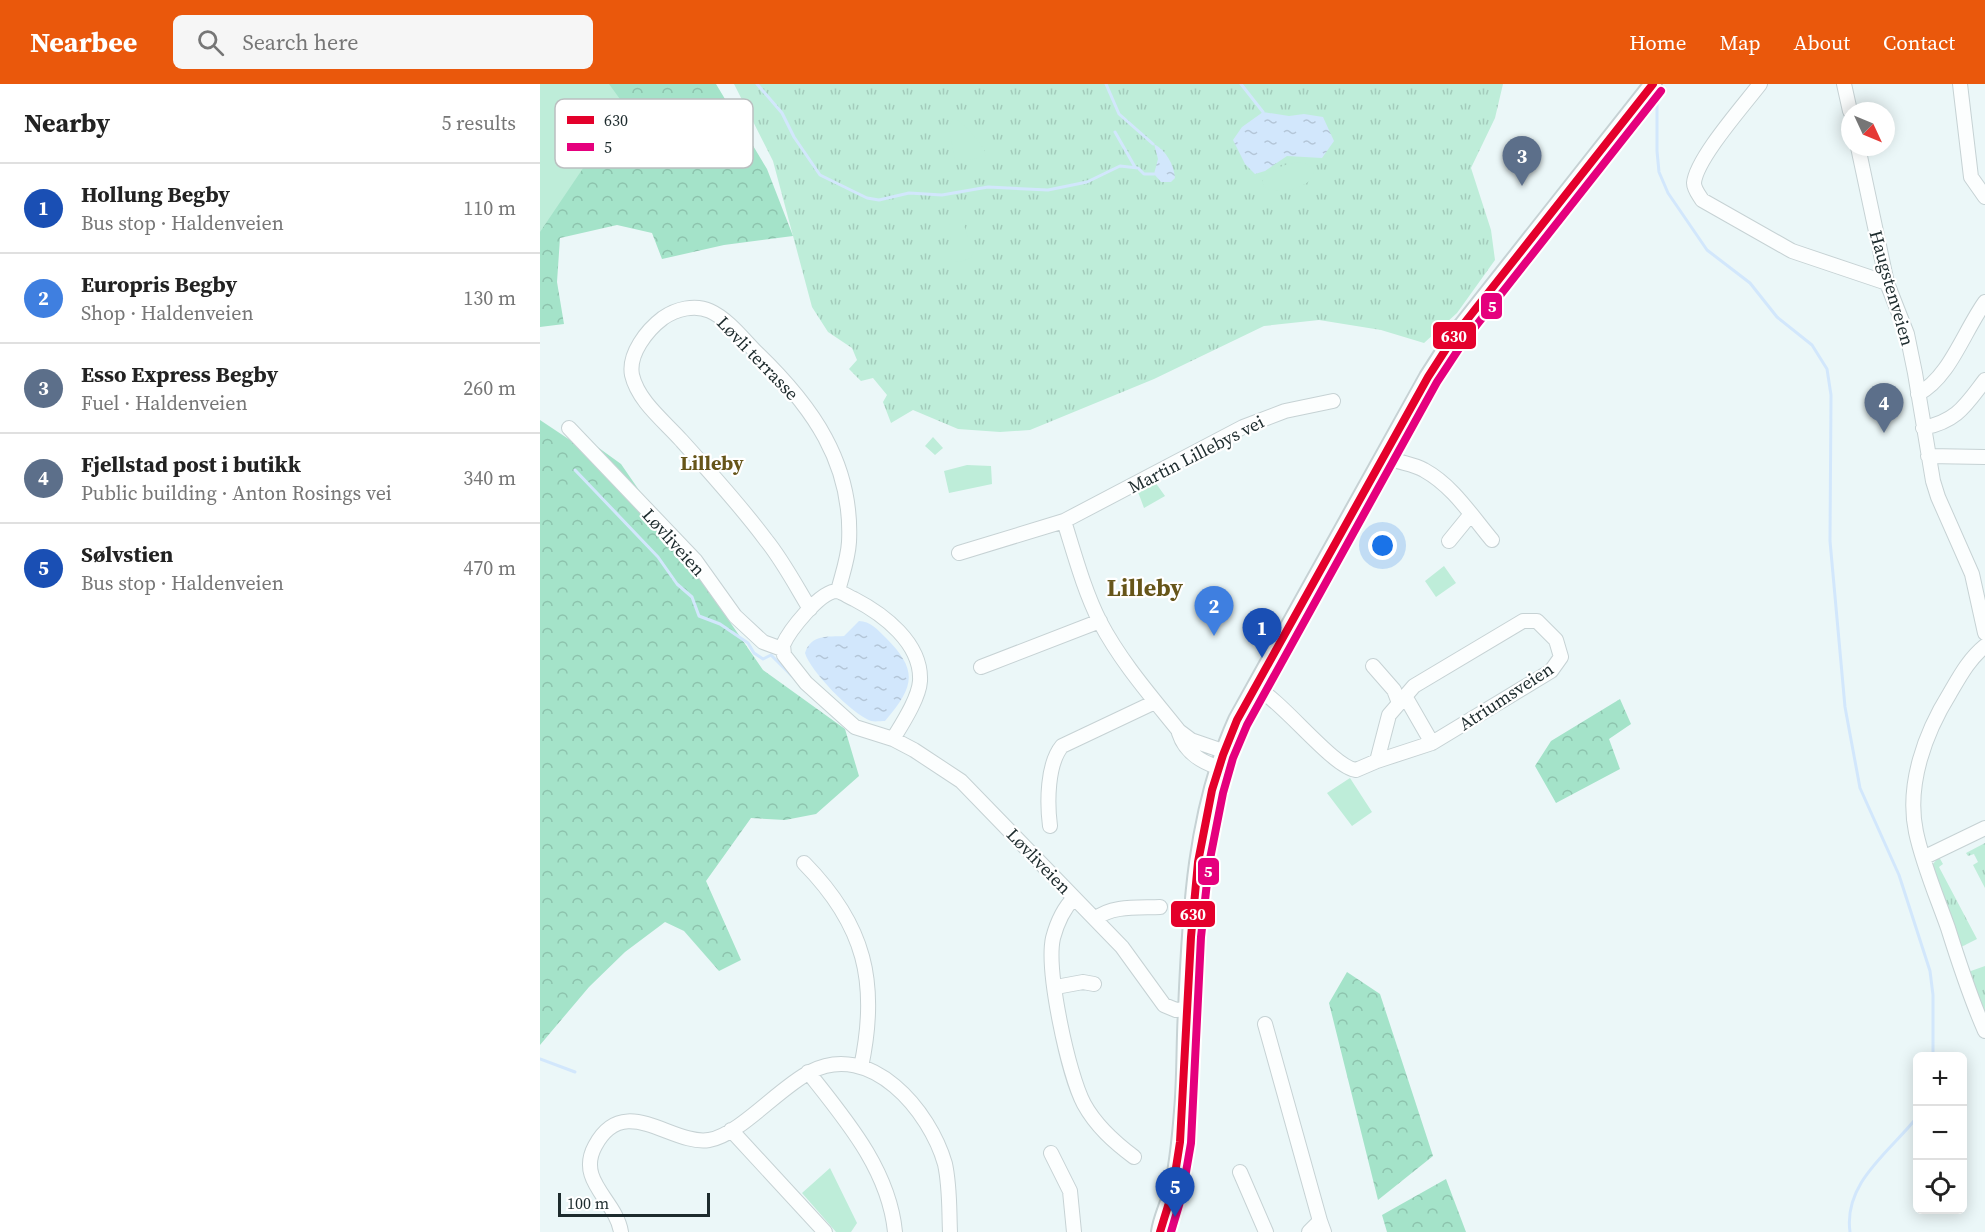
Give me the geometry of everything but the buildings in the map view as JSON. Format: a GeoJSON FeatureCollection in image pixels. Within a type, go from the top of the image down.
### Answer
{"type":"FeatureCollection","features":[{"type":"Feature","properties":{"kind":"main road"},"geometry":{"type":"LineString","coordinates":[[1160,1232],[1163,1215],[1171,1195],[1184,1111],[1187,1009],[1200,838],[1220,759],[1256,687],[1384,456],[1455,335],[1653,84]]}},
{"type":"Feature","properties":{"kind":"street"},"geometry":{"type":"LineString","coordinates":[[1760,84],[1702,162],[1694,183],[1702,200],[1792,251],[1887,283]]}},
{"type":"Feature","properties":{"kind":"street"},"geometry":{"type":"LineString","coordinates":[[1844,84],[1848,102]]}},
{"type":"Feature","properties":{"kind":"street"},"geometry":{"type":"LineString","coordinates":[[1960,84],[1971,177],[1985,197]]}},
{"type":"Feature","properties":{"kind":"street","name":"Haugstenveien"},"geometry":{"type":"LineString","coordinates":[[1860,156],[1887,283],[1906,334],[1928,456],[1938,497],[1971,574],[1985,633]]}},
{"type":"Feature","properties":{"kind":"street"},"geometry":{"type":"LineString","coordinates":[[1918,394],[1928,389],[1939,376],[1985,302]]}},
{"type":"Feature","properties":{"kind":"street","name":"Løvli terrasse"},"geometry":{"type":"LineString","coordinates":[[810,609],[766,539],[657,414],[634,384],[631,367],[639,344],[649,331],[674,311],[703,308],[720,317],[776,373],[802,403],[828,440],[844,477],[848,519],[847,552],[838,591]]}},
{"type":"Feature","properties":{"kind":"street"},"geometry":{"type":"LineString","coordinates":[[1923,428],[1938,425],[1958,415],[1985,380]]}},
{"type":"Feature","properties":{"kind":"street","name":"Martin Lillebys vei"},"geometry":{"type":"LineString","coordinates":[[959,553],[1064,521],[1243,427],[1285,411],[1329,402],[1320,388]]}},
{"type":"Feature","properties":{"kind":"street","name":"Løvliveien"},"geometry":{"type":"LineString","coordinates":[[570,428],[695,560],[735,616],[764,642],[782,649],[806,683],[855,727],[892,739],[914,750],[961,781],[1134,961],[1164,1005],[1176,1010],[1187,1009]]}},
{"type":"Feature","properties":{"kind":"street"},"geometry":{"type":"LineString","coordinates":[[1384,456],[1396,462],[1422,468],[1447,484],[1492,540]]}},
{"type":"Feature","properties":{"kind":"street"},"geometry":{"type":"LineString","coordinates":[[1928,456],[1985,457]]}},
{"type":"Feature","properties":{"kind":"street"},"geometry":{"type":"LineString","coordinates":[[1449,541],[1471,514]]}},
{"type":"Feature","properties":{"kind":"street"},"geometry":{"type":"LineString","coordinates":[[1064,521],[1081,578],[1100,621],[1121,657],[1179,731],[1220,759]]}},
{"type":"Feature","properties":{"kind":"street"},"geometry":{"type":"LineString","coordinates":[[1971,574],[1985,568]]}},
{"type":"Feature","properties":{"kind":"street"},"geometry":{"type":"LineString","coordinates":[[782,649],[786,637],[810,609],[825,596],[838,591],[871,608],[898,630],[916,658],[920,681],[906,718],[892,739]]}},
{"type":"Feature","properties":{"kind":"street"},"geometry":{"type":"LineString","coordinates":[[981,667],[1100,621]]}},
{"type":"Feature","properties":{"kind":"street","name":"Atriumsveien"},"geometry":{"type":"LineString","coordinates":[[1256,687],[1279,703],[1340,764],[1356,770],[1432,744],[1551,671],[1561,657],[1556,640],[1537,621],[1523,621],[1414,686],[1389,716],[1377,761]]}},
{"type":"Feature","properties":{"kind":"street"},"geometry":{"type":"LineString","coordinates":[[1985,646],[1972,657],[1937,714],[1922,754],[1915,787],[1914,812],[1916,832],[1968,991],[1985,1031]]}},
{"type":"Feature","properties":{"kind":"street"},"geometry":{"type":"LineString","coordinates":[[1373,666],[1402,699],[1432,744]]}},
{"type":"Feature","properties":{"kind":"street"},"geometry":{"type":"LineString","coordinates":[[1050,826],[1055,754],[1062,746],[1155,702]]}},
{"type":"Feature","properties":{"kind":"street"},"geometry":{"type":"LineString","coordinates":[[1925,857],[1985,828]]}},
{"type":"Feature","properties":{"kind":"street"},"geometry":{"type":"LineString","coordinates":[[804,863],[823,883],[853,928],[861,953],[870,999],[861,1067]]}},
{"type":"Feature","properties":{"kind":"street","name":"Løvliveien"},"geometry":{"type":"LineString","coordinates":[[1074,898],[1061,914],[1053,939],[1051,961],[1073,1071],[1084,1104],[1099,1126],[1134,1157]]}},
{"type":"Feature","properties":{"kind":"street"},"geometry":{"type":"LineString","coordinates":[[1095,919],[1103,912],[1111,910],[1160,907]]}},
{"type":"Feature","properties":{"kind":"street"},"geometry":{"type":"LineString","coordinates":[[1056,987],[1083,982],[1094,984]]}},
{"type":"Feature","properties":{"kind":"street"},"geometry":{"type":"LineString","coordinates":[[1265,1024],[1322,1227],[1309,1232]]}},
{"type":"Feature","properties":{"kind":"street"},"geometry":{"type":"LineString","coordinates":[[621,1232],[615,1212],[591,1178],[592,1151],[602,1136],[612,1128],[632,1121],[643,1122],[693,1140],[712,1140],[731,1130],[808,1072],[836,1064],[861,1067],[882,1076],[898,1088],[932,1134],[947,1176],[950,1232]]}},
{"type":"Feature","properties":{"kind":"street"},"geometry":{"type":"LineString","coordinates":[[808,1072],[871,1157],[889,1202],[895,1232]]}},
{"type":"Feature","properties":{"kind":"street"},"geometry":{"type":"LineString","coordinates":[[731,1130],[825,1232]]}},
{"type":"Feature","properties":{"kind":"street"},"geometry":{"type":"LineString","coordinates":[[1051,1153],[1070,1191],[1074,1232]]}},
{"type":"Feature","properties":{"kind":"street"},"geometry":{"type":"LineString","coordinates":[[1240,1172],[1266,1232]]}},
{"type":"Feature","properties":{"kind":"green space"},"geometry":{"type":"Polygon","coordinates":[[[540,84],[716,84],[725,99],[555,99],[555,168],[753,168],[753,146],[767,169],[793,236],[724,245],[662,259],[652,233],[617,225],[560,238],[557,282],[564,324],[540,327],[540,84]]]}},
{"type":"Feature","properties":{"kind":"green space"},"geometry":{"type":"Polygon","coordinates":[[[540,84],[609,84],[620,99],[555,99],[555,168],[583,168],[540,232],[540,84]]]}},
{"type":"Feature","properties":{"kind":"green space"},"geometry":{"type":"Polygon","coordinates":[[[734,84],[1503,84],[1495,118],[1471,168],[1491,230],[1495,260],[1457,313],[1424,343],[1381,330],[1319,320],[1264,326],[1154,379],[1030,430],[1000,432],[958,429],[913,410],[891,423],[883,402],[887,395],[873,378],[861,381],[849,369],[857,360],[852,348],[828,332],[812,307],[773,161],[753,122],[753,99],[742,99],[734,84]]]}},
{"type":"Feature","properties":{"kind":"green space"},"geometry":{"type":"Polygon","coordinates":[[[955,119],[974,135],[986,155],[961,163],[955,160],[949,128],[952,120],[955,119]]]}},
{"type":"Feature","properties":{"kind":"green space"},"geometry":{"type":"Polygon","coordinates":[[[1303,162],[1311,168],[1313,174],[1304,185],[1284,191],[1264,187],[1262,181],[1275,170],[1292,163],[1303,162]]]}},
{"type":"Feature","properties":{"kind":"green space"},"geometry":{"type":"Polygon","coordinates":[[[956,214],[962,218],[967,235],[976,246],[971,258],[960,262],[952,261],[947,250],[951,237],[948,218],[956,214]]]}},
{"type":"Feature","properties":{"kind":"green space"},"geometry":{"type":"Polygon","coordinates":[[[540,420],[576,444],[592,443],[621,464],[763,670],[845,729],[859,776],[816,814],[785,820],[751,818],[706,881],[741,960],[719,971],[684,931],[665,922],[625,952],[589,987],[540,1045],[540,420]]]}},
{"type":"Feature","properties":{"kind":"green space"},"geometry":{"type":"Polygon","coordinates":[[[933,437],[943,448],[935,455],[925,446],[933,437]]]}},
{"type":"Feature","properties":{"kind":"green space"},"geometry":{"type":"Polygon","coordinates":[[[967,465],[991,466],[992,484],[949,493],[944,471],[967,465]]]}},
{"type":"Feature","properties":{"kind":"green space"},"geometry":{"type":"Polygon","coordinates":[[[1155,482],[1165,496],[1144,508],[1138,492],[1155,482]]]}},
{"type":"Feature","properties":{"kind":"green space"},"geometry":{"type":"Polygon","coordinates":[[[1444,566],[1456,583],[1436,597],[1425,581],[1444,566]]]}},
{"type":"Feature","properties":{"kind":"green space"},"geometry":{"type":"Polygon","coordinates":[[[1620,699],[1631,724],[1609,739],[1620,769],[1556,803],[1535,766],[1551,741],[1620,699]]]}},
{"type":"Feature","properties":{"kind":"green space"},"geometry":{"type":"Polygon","coordinates":[[[1350,778],[1372,812],[1352,826],[1327,793],[1350,778]]]}},
{"type":"Feature","properties":{"kind":"green space"},"geometry":{"type":"Polygon","coordinates":[[[1985,843],[1985,888],[1973,865],[1978,862],[1974,854],[1968,856],[1966,853],[1985,843]]]}},
{"type":"Feature","properties":{"kind":"green space"},"geometry":{"type":"Polygon","coordinates":[[[1939,857],[1943,864],[1939,867],[1977,939],[1959,948],[1932,865],[1939,857]]]}},
{"type":"Feature","properties":{"kind":"green space"},"geometry":{"type":"Polygon","coordinates":[[[1985,966],[1985,1019],[1968,972],[1985,966]]]}},
{"type":"Feature","properties":{"kind":"green space"},"geometry":{"type":"Polygon","coordinates":[[[1347,972],[1380,994],[1433,1156],[1378,1200],[1329,1003],[1347,972]]]}},
{"type":"Feature","properties":{"kind":"green space"},"geometry":{"type":"Polygon","coordinates":[[[830,1168],[857,1223],[851,1232],[836,1232],[802,1193],[830,1168]]]}},
{"type":"Feature","properties":{"kind":"green space"},"geometry":{"type":"Polygon","coordinates":[[[1446,1179],[1466,1232],[1387,1232],[1382,1215],[1446,1179]]]}},
{"type":"Feature","properties":{"kind":"water"},"geometry":{"type":"Polygon","coordinates":[[[1263,112],[1289,116],[1304,114],[1323,117],[1334,141],[1322,158],[1287,156],[1265,171],[1255,174],[1245,164],[1233,140],[1242,127],[1263,112]]]}},
{"type":"Feature","properties":{"kind":"water"},"geometry":{"type":"Polygon","coordinates":[[[1154,144],[1166,154],[1171,163],[1175,178],[1171,182],[1161,182],[1154,174],[1158,159],[1154,144]]]}},
{"type":"Feature","properties":{"kind":"water"},"geometry":{"type":"Polygon","coordinates":[[[859,621],[870,624],[883,635],[897,650],[908,670],[907,688],[885,721],[871,721],[853,710],[823,681],[808,661],[805,653],[811,642],[826,637],[844,636],[859,621]]]}},
{"type":"Feature","properties":{"kind":"waterway"},"geometry":{"type":"LineString","coordinates":[[757,84],[782,113],[794,137],[820,175],[867,198],[879,200],[909,193],[942,195],[988,187],[1048,190],[1087,182],[1120,166],[1138,168],[1144,174],[1154,174]]}},
{"type":"Feature","properties":{"kind":"waterway"},"geometry":{"type":"LineString","coordinates":[[1106,84],[1119,114],[1153,144]]}},
{"type":"Feature","properties":{"kind":"waterway"},"geometry":{"type":"LineString","coordinates":[[1241,84],[1263,112]]}},
{"type":"Feature","properties":{"kind":"waterway"},"geometry":{"type":"LineString","coordinates":[[1657,99],[1659,172],[1668,193],[1707,250],[1750,283],[1777,317],[1812,345],[1827,369],[1831,395],[1830,541],[1845,707],[1860,788],[1899,875],[1930,971],[1933,995],[1933,1052]]}},
{"type":"Feature","properties":{"kind":"waterway"},"geometry":{"type":"LineString","coordinates":[[1115,132],[1135,167]]}},
{"type":"Feature","properties":{"kind":"waterway"},"geometry":{"type":"LineString","coordinates":[[575,470],[658,557],[677,584],[692,597],[699,616],[720,624],[748,643],[754,653],[763,659],[771,655],[792,676]]}},
{"type":"Feature","properties":{"kind":"waterway"},"geometry":{"type":"LineString","coordinates":[[540,1059],[575,1072]]}},
{"type":"Feature","properties":{"kind":"waterway"},"geometry":{"type":"LineString","coordinates":[[1850,1232],[1850,1214],[1861,1183],[1871,1168],[1913,1122]]}},
{"type":"Feature","properties":{"kind":"transit line","name":"630"},"geometry":{"type":"LineString","coordinates":[[1160,1232],[1172,1193],[1180,1142],[1191,937],[1198,862],[1212,790],[1237,720],[1428,377],[1455,335],[1653,84]]}},
{"type":"Feature","properties":{"kind":"transit line","name":"5"},"geometry":{"type":"LineString","coordinates":[[1171,1232],[1182,1195],[1191,1143],[1201,937],[1209,864],[1223,793],[1233,758],[1247,725],[1437,382],[1464,341],[1661,91]]}},
{"type":"Feature","properties":{"kind":"place","name":"Esso Express Begby"},"geometry":{"type":"Point","coordinates":[1522,186]}},
{"type":"Feature","properties":{"kind":"place","name":"Fjellstad post i butikk"},"geometry":{"type":"Point","coordinates":[1884,433]}},
{"type":"Feature","properties":{"kind":"place","name":"Europris Begby"},"geometry":{"type":"Point","coordinates":[1214,636]}},
{"type":"Feature","properties":{"kind":"place","name":"Hollung Begby"},"geometry":{"type":"Point","coordinates":[1262,658]}},
{"type":"Feature","properties":{"kind":"place","name":"Sølvstien"},"geometry":{"type":"Point","coordinates":[1175,1217]}},
{"type":"Feature","properties":{"kind":"district","name":"Lilleby"},"geometry":{"type":"Point","coordinates":[712,463]}},
{"type":"Feature","properties":{"kind":"district","name":"Lilleby"},"geometry":{"type":"Point","coordinates":[1145,587]}}]}
